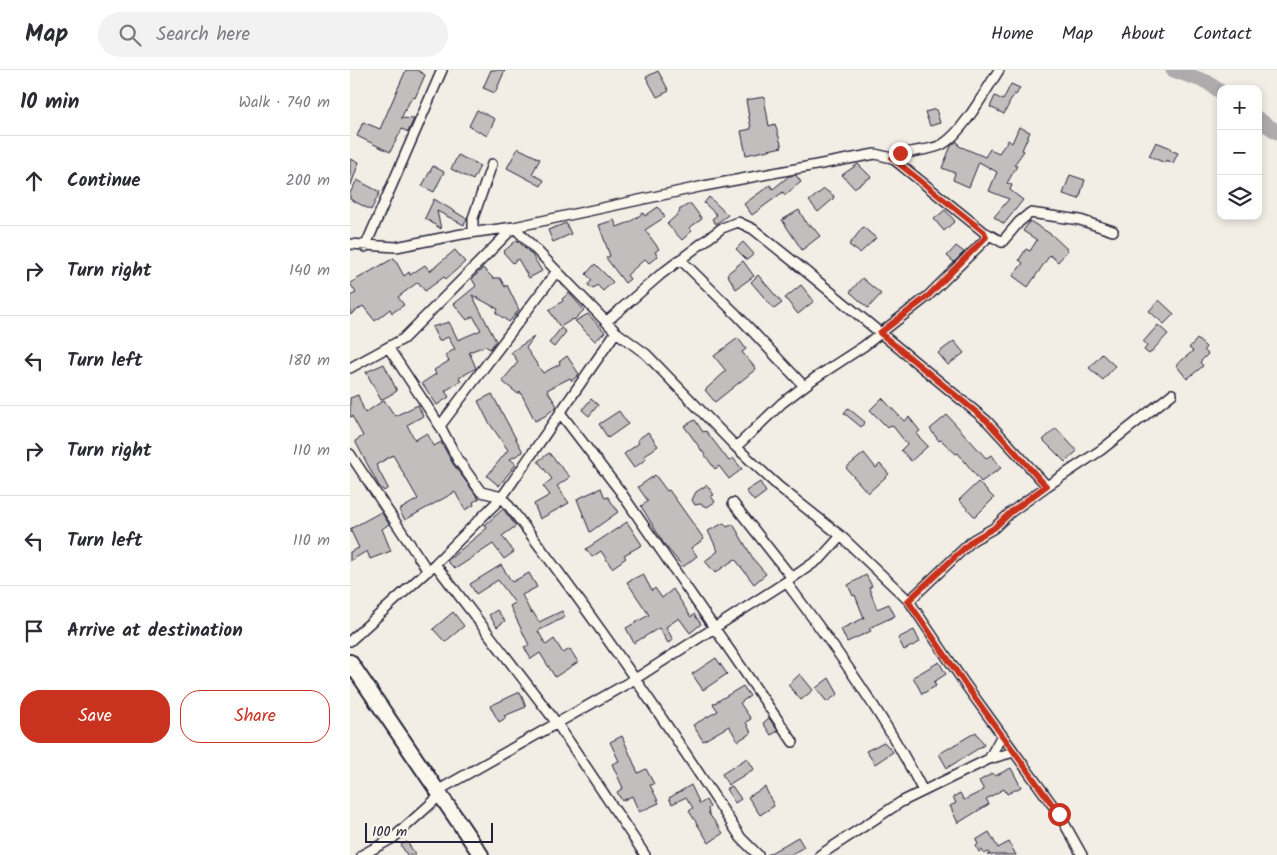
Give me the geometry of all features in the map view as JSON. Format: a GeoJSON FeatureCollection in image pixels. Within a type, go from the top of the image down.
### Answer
{"type":"FeatureCollection","features":[{"type":"Feature","properties":{"kind":"main road"},"geometry":{"type":"LineString","coordinates":[[350,662],[473,855]]}},
{"type":"Feature","properties":{"kind":"main road"},"geometry":{"type":"LineString","coordinates":[[350,675],[481,855]]}},
{"type":"Feature","properties":{"kind":"street"},"geometry":{"type":"LineString","coordinates":[[365,247],[442,70]]}},
{"type":"Feature","properties":{"kind":"street"},"geometry":{"type":"LineString","coordinates":[[892,158],[900,153],[943,144],[966,122],[999,70]]}},
{"type":"Feature","properties":{"kind":"street"},"geometry":{"type":"LineString","coordinates":[[350,244],[365,247],[396,247],[473,232],[514,227],[875,154],[892,158],[986,233],[1002,242],[1019,222],[1030,213],[1080,220],[1113,231]]}},
{"type":"Feature","properties":{"kind":"street"},"geometry":{"type":"LineString","coordinates":[[473,232],[473,218],[492,164]]}},
{"type":"Feature","properties":{"kind":"street"},"geometry":{"type":"LineString","coordinates":[[606,322],[660,275],[682,261],[722,228],[738,222],[760,235],[987,421],[1046,486]]}},
{"type":"Feature","properties":{"kind":"street"},"geometry":{"type":"LineString","coordinates":[[514,227],[616,332],[646,354],[736,447],[778,486],[841,536],[908,601],[1059,814],[1082,855]]}},
{"type":"Feature","properties":{"kind":"street"},"geometry":{"type":"LineString","coordinates":[[350,368],[403,339],[514,227]]}},
{"type":"Feature","properties":{"kind":"street"},"geometry":{"type":"LineString","coordinates":[[736,447],[804,386],[880,333],[928,296],[985,240],[986,233]]}},
{"type":"Feature","properties":{"kind":"street"},"geometry":{"type":"LineString","coordinates":[[682,261],[737,315],[804,386]]}},
{"type":"Feature","properties":{"kind":"street"},"geometry":{"type":"LineString","coordinates":[[440,426],[556,271]]}},
{"type":"Feature","properties":{"kind":"street"},"geometry":{"type":"LineString","coordinates":[[350,641],[435,564],[502,497],[616,332]]}},
{"type":"Feature","properties":{"kind":"street"},"geometry":{"type":"LineString","coordinates":[[388,347],[440,426],[458,460],[481,492],[502,497],[550,558],[635,679],[741,838],[758,855]]}},
{"type":"Feature","properties":{"kind":"street"},"geometry":{"type":"LineString","coordinates":[[908,601],[973,540],[994,528],[1011,512],[1046,486],[1101,450],[1172,394]]}},
{"type":"Feature","properties":{"kind":"street"},"geometry":{"type":"LineString","coordinates":[[561,414],[620,491],[793,742]]}},
{"type":"Feature","properties":{"kind":"street"},"geometry":{"type":"LineString","coordinates":[[350,454],[428,570]]}},
{"type":"Feature","properties":{"kind":"street"},"geometry":{"type":"LineString","coordinates":[[733,503],[789,580],[897,740],[924,791]]}},
{"type":"Feature","properties":{"kind":"street"},"geometry":{"type":"LineString","coordinates":[[362,855],[393,838],[436,795],[556,722],[635,679],[822,558],[841,536]]}},
{"type":"Feature","properties":{"kind":"street"},"geometry":{"type":"LineString","coordinates":[[435,564],[556,722],[645,855]]}},
{"type":"Feature","properties":{"kind":"street"},"geometry":{"type":"LineString","coordinates":[[989,758],[1002,736]]}},
{"type":"Feature","properties":{"kind":"street"},"geometry":{"type":"LineString","coordinates":[[820,855],[901,802],[989,758],[1014,752]]}},
{"type":"Feature","properties":{"kind":"building"},"geometry":{"type":"Polygon","coordinates":[[[406,70],[417,70],[425,75],[415,98],[412,97],[401,118],[414,119],[408,132],[402,129],[390,152],[357,136],[363,122],[380,129],[406,70]]]}},
{"type":"Feature","properties":{"kind":"building"},"geometry":{"type":"Polygon","coordinates":[[[491,70],[505,70],[495,93],[483,88],[491,70]]]}},
{"type":"Feature","properties":{"kind":"building"},"geometry":{"type":"Polygon","coordinates":[[[658,71],[669,91],[657,97],[646,77],[658,71]]]}},
{"type":"Feature","properties":{"kind":"building"},"geometry":{"type":"Polygon","coordinates":[[[1011,84],[1020,88],[1016,95],[1014,94],[1004,114],[990,107],[995,96],[1003,100],[1011,84]]]}},
{"type":"Feature","properties":{"kind":"building"},"geometry":{"type":"Polygon","coordinates":[[[764,97],[769,126],[775,124],[782,147],[746,155],[741,131],[751,129],[746,100],[764,97]]]}},
{"type":"Feature","properties":{"kind":"building"},"geometry":{"type":"Polygon","coordinates":[[[936,109],[940,123],[930,126],[925,112],[936,109]]]}},
{"type":"Feature","properties":{"kind":"building"},"geometry":{"type":"Polygon","coordinates":[[[477,110],[495,119],[487,136],[469,126],[477,110]]]}},
{"type":"Feature","properties":{"kind":"building"},"geometry":{"type":"Polygon","coordinates":[[[1019,127],[1030,132],[1022,150],[1024,151],[1014,165],[1017,166],[1007,183],[1012,185],[1010,190],[1023,200],[1004,224],[994,217],[1009,199],[989,191],[997,172],[979,162],[969,187],[953,180],[955,173],[942,168],[951,146],[957,141],[959,146],[985,157],[990,149],[999,153],[1008,140],[1012,143],[1019,127]]]}},
{"type":"Feature","properties":{"kind":"building"},"geometry":{"type":"Polygon","coordinates":[[[1156,142],[1178,153],[1173,163],[1166,160],[1165,163],[1149,156],[1156,142]]]}},
{"type":"Feature","properties":{"kind":"building"},"geometry":{"type":"Polygon","coordinates":[[[518,148],[540,159],[532,174],[544,180],[541,186],[507,168],[518,148]]]}},
{"type":"Feature","properties":{"kind":"building"},"geometry":{"type":"Polygon","coordinates":[[[458,155],[480,166],[473,180],[451,169],[458,155]]]}},
{"type":"Feature","properties":{"kind":"building"},"geometry":{"type":"Polygon","coordinates":[[[350,159],[359,162],[351,185],[350,185],[350,159]]]}},
{"type":"Feature","properties":{"kind":"building"},"geometry":{"type":"Polygon","coordinates":[[[858,164],[871,177],[854,188],[842,175],[858,164]]]}},
{"type":"Feature","properties":{"kind":"building"},"geometry":{"type":"Polygon","coordinates":[[[433,166],[444,172],[434,192],[422,186],[433,166]]]}},
{"type":"Feature","properties":{"kind":"building"},"geometry":{"type":"Polygon","coordinates":[[[796,175],[801,182],[785,195],[783,192],[752,215],[744,204],[770,185],[773,189],[789,176],[796,175]]]}},
{"type":"Feature","properties":{"kind":"building"},"geometry":{"type":"Polygon","coordinates":[[[1070,175],[1085,180],[1079,199],[1063,194],[1070,175]]]}},
{"type":"Feature","properties":{"kind":"building"},"geometry":{"type":"Polygon","coordinates":[[[357,180],[380,192],[371,210],[350,199],[350,193],[357,180]]]}},
{"type":"Feature","properties":{"kind":"building"},"geometry":{"type":"Polygon","coordinates":[[[824,189],[834,196],[818,212],[809,201],[824,189]]]}},
{"type":"Feature","properties":{"kind":"building"},"geometry":{"type":"Polygon","coordinates":[[[709,197],[728,215],[716,224],[712,219],[717,215],[704,203],[709,197]]]}},
{"type":"Feature","properties":{"kind":"building"},"geometry":{"type":"Polygon","coordinates":[[[434,199],[467,219],[464,225],[437,211],[441,229],[425,218],[434,199]]]}},
{"type":"Feature","properties":{"kind":"building"},"geometry":{"type":"Polygon","coordinates":[[[691,204],[702,219],[689,228],[692,231],[682,240],[667,224],[680,212],[679,210],[691,204]]]}},
{"type":"Feature","properties":{"kind":"building"},"geometry":{"type":"Polygon","coordinates":[[[658,207],[665,217],[645,230],[659,249],[655,252],[658,256],[649,263],[645,259],[627,275],[630,279],[625,283],[606,258],[610,256],[599,225],[614,220],[617,227],[630,222],[643,213],[645,216],[658,207]]]}},
{"type":"Feature","properties":{"kind":"building"},"geometry":{"type":"Polygon","coordinates":[[[799,210],[808,226],[811,225],[820,236],[802,250],[782,220],[799,210]]]}},
{"type":"Feature","properties":{"kind":"building"},"geometry":{"type":"Polygon","coordinates":[[[945,210],[955,221],[944,231],[934,219],[945,210]]]}},
{"type":"Feature","properties":{"kind":"building"},"geometry":{"type":"Polygon","coordinates":[[[1030,221],[1052,235],[1068,250],[1058,262],[1050,255],[1028,287],[1013,276],[1023,263],[1019,260],[1026,249],[1030,251],[1037,240],[1023,231],[1030,221]]]}},
{"type":"Feature","properties":{"kind":"building"},"geometry":{"type":"Polygon","coordinates":[[[566,223],[571,234],[553,242],[548,230],[566,223]]]}},
{"type":"Feature","properties":{"kind":"building"},"geometry":{"type":"Polygon","coordinates":[[[863,227],[876,238],[860,253],[849,245],[863,227]]]}},
{"type":"Feature","properties":{"kind":"building"},"geometry":{"type":"Polygon","coordinates":[[[517,240],[532,255],[542,271],[529,278],[518,259],[513,263],[503,252],[517,240]]]}},
{"type":"Feature","properties":{"kind":"building"},"geometry":{"type":"Polygon","coordinates":[[[743,242],[754,254],[747,260],[736,249],[743,242]]]}},
{"type":"Feature","properties":{"kind":"building"},"geometry":{"type":"Polygon","coordinates":[[[956,246],[964,252],[954,262],[947,256],[956,246]]]}},
{"type":"Feature","properties":{"kind":"building"},"geometry":{"type":"Polygon","coordinates":[[[455,250],[465,262],[446,279],[444,277],[425,291],[418,282],[398,297],[404,305],[392,313],[390,309],[375,321],[363,306],[350,315],[350,296],[356,293],[350,283],[394,258],[404,276],[409,272],[410,275],[425,265],[430,271],[455,250]]]}},
{"type":"Feature","properties":{"kind":"building"},"geometry":{"type":"Polygon","coordinates":[[[743,261],[754,276],[736,289],[727,274],[743,261]]]}},
{"type":"Feature","properties":{"kind":"building"},"geometry":{"type":"Polygon","coordinates":[[[595,264],[613,282],[603,291],[597,285],[593,289],[588,285],[592,280],[586,274],[595,264]]]}},
{"type":"Feature","properties":{"kind":"building"},"geometry":{"type":"Polygon","coordinates":[[[483,268],[493,278],[500,278],[505,287],[507,285],[519,310],[509,322],[496,313],[498,309],[472,295],[496,341],[490,349],[485,346],[469,352],[476,368],[459,378],[461,381],[445,391],[449,397],[437,405],[422,383],[436,374],[434,370],[449,361],[445,355],[455,349],[448,337],[439,341],[432,327],[449,322],[458,340],[481,330],[473,316],[467,320],[454,304],[476,286],[472,279],[483,268]]]}},
{"type":"Feature","properties":{"kind":"building"},"geometry":{"type":"Polygon","coordinates":[[[758,275],[782,303],[774,309],[751,282],[758,275]]]}},
{"type":"Feature","properties":{"kind":"building"},"geometry":{"type":"Polygon","coordinates":[[[862,278],[881,294],[868,308],[850,292],[862,278]]]}},
{"type":"Feature","properties":{"kind":"building"},"geometry":{"type":"Polygon","coordinates":[[[801,285],[814,301],[798,314],[785,298],[801,285]]]}},
{"type":"Feature","properties":{"kind":"building"},"geometry":{"type":"Polygon","coordinates":[[[569,293],[584,310],[574,320],[560,327],[549,310],[563,301],[562,299],[569,293]]]}},
{"type":"Feature","properties":{"kind":"building"},"geometry":{"type":"Polygon","coordinates":[[[1159,300],[1174,314],[1164,324],[1149,311],[1159,300]]]}},
{"type":"Feature","properties":{"kind":"building"},"geometry":{"type":"Polygon","coordinates":[[[588,314],[605,332],[595,341],[575,321],[588,314]]]}},
{"type":"Feature","properties":{"kind":"building"},"geometry":{"type":"Polygon","coordinates":[[[1158,325],[1168,334],[1149,354],[1144,350],[1147,346],[1143,342],[1158,325]]]}},
{"type":"Feature","properties":{"kind":"building"},"geometry":{"type":"Polygon","coordinates":[[[561,328],[566,332],[554,347],[549,343],[561,328]]]}},
{"type":"Feature","properties":{"kind":"building"},"geometry":{"type":"Polygon","coordinates":[[[534,337],[526,348],[543,373],[560,364],[559,362],[567,356],[579,374],[572,381],[570,378],[547,390],[557,406],[545,416],[535,421],[520,391],[518,394],[502,381],[518,362],[511,352],[534,337]]]}},
{"type":"Feature","properties":{"kind":"building"},"geometry":{"type":"Polygon","coordinates":[[[738,338],[746,349],[742,352],[756,369],[715,402],[705,390],[726,371],[714,356],[738,338]]]}},
{"type":"Feature","properties":{"kind":"building"},"geometry":{"type":"Polygon","coordinates":[[[1197,339],[1206,347],[1204,350],[1208,354],[1200,362],[1203,366],[1187,379],[1176,365],[1193,351],[1189,348],[1197,339]]]}},
{"type":"Feature","properties":{"kind":"building"},"geometry":{"type":"Polygon","coordinates":[[[954,341],[964,353],[948,365],[938,353],[954,341]]]}},
{"type":"Feature","properties":{"kind":"building"},"geometry":{"type":"Polygon","coordinates":[[[1102,354],[1115,366],[1103,380],[1089,368],[1102,354]]]}},
{"type":"Feature","properties":{"kind":"building"},"geometry":{"type":"Polygon","coordinates":[[[384,364],[397,391],[381,400],[366,372],[384,364]]]}},
{"type":"Feature","properties":{"kind":"building"},"geometry":{"type":"Polygon","coordinates":[[[492,394],[523,452],[510,459],[516,464],[499,486],[487,476],[508,450],[488,421],[478,401],[492,394]]]}},
{"type":"Feature","properties":{"kind":"building"},"geometry":{"type":"Polygon","coordinates":[[[358,395],[365,413],[384,400],[395,416],[418,405],[423,416],[407,425],[415,440],[427,433],[434,446],[441,442],[453,464],[479,499],[473,502],[474,505],[465,510],[455,492],[405,520],[399,510],[418,499],[393,455],[376,465],[388,488],[384,491],[379,486],[355,441],[363,436],[352,416],[350,417],[350,398],[358,395]]]}},
{"type":"Feature","properties":{"kind":"building"},"geometry":{"type":"Polygon","coordinates":[[[882,398],[904,421],[909,417],[920,431],[916,434],[928,446],[911,461],[901,450],[907,444],[892,425],[887,427],[870,410],[882,398]]]}},
{"type":"Feature","properties":{"kind":"building"},"geometry":{"type":"Polygon","coordinates":[[[591,399],[598,405],[589,416],[582,410],[591,399]]]}},
{"type":"Feature","properties":{"kind":"building"},"geometry":{"type":"Polygon","coordinates":[[[848,408],[865,422],[861,427],[844,413],[848,408]]]}},
{"type":"Feature","properties":{"kind":"building"},"geometry":{"type":"Polygon","coordinates":[[[619,411],[628,424],[608,438],[599,424],[619,411]]]}},
{"type":"Feature","properties":{"kind":"building"},"geometry":{"type":"Polygon","coordinates":[[[947,415],[986,458],[992,455],[1001,468],[981,482],[958,453],[956,454],[941,440],[939,441],[930,429],[947,415]]]}},
{"type":"Feature","properties":{"kind":"building"},"geometry":{"type":"Polygon","coordinates":[[[695,420],[703,432],[706,431],[729,461],[733,458],[742,469],[729,479],[719,466],[715,469],[684,426],[695,420]]]}},
{"type":"Feature","properties":{"kind":"building"},"geometry":{"type":"Polygon","coordinates":[[[1056,428],[1077,451],[1065,462],[1043,440],[1056,428]]]}},
{"type":"Feature","properties":{"kind":"building"},"geometry":{"type":"Polygon","coordinates":[[[648,432],[658,446],[644,456],[646,459],[634,468],[624,454],[639,443],[637,440],[648,432]]]}},
{"type":"Feature","properties":{"kind":"building"},"geometry":{"type":"Polygon","coordinates":[[[549,453],[570,477],[557,486],[569,503],[540,519],[534,504],[550,495],[543,486],[552,479],[538,461],[549,453]]]}},
{"type":"Feature","properties":{"kind":"building"},"geometry":{"type":"Polygon","coordinates":[[[864,453],[876,468],[880,464],[889,474],[868,493],[846,468],[864,453]]]}},
{"type":"Feature","properties":{"kind":"building"},"geometry":{"type":"Polygon","coordinates":[[[655,475],[667,491],[669,490],[704,539],[691,548],[697,556],[683,567],[664,544],[641,506],[648,501],[638,487],[655,475]]]}},
{"type":"Feature","properties":{"kind":"building"},"geometry":{"type":"Polygon","coordinates":[[[760,482],[766,492],[754,501],[746,491],[760,482]]]}},
{"type":"Feature","properties":{"kind":"building"},"geometry":{"type":"Polygon","coordinates":[[[978,482],[994,498],[975,517],[959,500],[978,482]]]}},
{"type":"Feature","properties":{"kind":"building"},"geometry":{"type":"Polygon","coordinates":[[[707,485],[714,495],[711,496],[715,502],[707,507],[700,504],[695,505],[692,500],[696,492],[707,485]]]}},
{"type":"Feature","properties":{"kind":"building"},"geometry":{"type":"Polygon","coordinates":[[[601,488],[605,498],[608,497],[618,512],[590,532],[577,499],[601,488]]]}},
{"type":"Feature","properties":{"kind":"building"},"geometry":{"type":"Polygon","coordinates":[[[503,509],[516,526],[502,536],[514,552],[504,559],[493,544],[455,569],[447,561],[487,528],[485,525],[503,509]]]}},
{"type":"Feature","properties":{"kind":"building"},"geometry":{"type":"Polygon","coordinates":[[[381,512],[389,524],[382,529],[391,551],[370,559],[367,551],[350,561],[350,552],[359,548],[350,529],[381,512]]]}},
{"type":"Feature","properties":{"kind":"building"},"geometry":{"type":"Polygon","coordinates":[[[627,522],[642,545],[624,555],[626,558],[612,568],[601,551],[592,557],[586,549],[627,522]]]}},
{"type":"Feature","properties":{"kind":"building"},"geometry":{"type":"Polygon","coordinates":[[[724,523],[727,527],[733,524],[754,560],[766,574],[754,584],[735,559],[715,573],[705,561],[718,551],[708,531],[724,523]]]}},
{"type":"Feature","properties":{"kind":"building"},"geometry":{"type":"Polygon","coordinates":[[[501,565],[512,582],[529,573],[537,587],[522,595],[531,613],[533,612],[539,622],[562,611],[565,617],[538,631],[546,645],[554,639],[563,653],[570,649],[578,662],[555,677],[540,653],[531,659],[524,647],[529,645],[510,606],[515,603],[498,580],[476,594],[470,584],[501,565]]]}},
{"type":"Feature","properties":{"kind":"building"},"geometry":{"type":"Polygon","coordinates":[[[643,574],[652,591],[655,588],[662,598],[673,589],[691,617],[694,614],[701,624],[690,633],[679,618],[666,627],[673,640],[668,643],[659,628],[634,643],[626,628],[649,615],[627,582],[643,574]]]}},
{"type":"Feature","properties":{"kind":"building"},"geometry":{"type":"Polygon","coordinates":[[[866,575],[872,586],[869,588],[877,609],[889,604],[895,616],[869,628],[871,631],[847,642],[841,629],[864,618],[855,595],[853,596],[848,585],[866,575]]]}},
{"type":"Feature","properties":{"kind":"building"},"geometry":{"type":"Polygon","coordinates":[[[497,610],[505,621],[497,627],[489,615],[497,610]]]}},
{"type":"Feature","properties":{"kind":"building"},"geometry":{"type":"Polygon","coordinates":[[[453,612],[464,626],[445,642],[433,629],[453,612]]]}},
{"type":"Feature","properties":{"kind":"building"},"geometry":{"type":"Polygon","coordinates":[[[914,630],[920,642],[904,650],[898,638],[914,630]]]}},
{"type":"Feature","properties":{"kind":"building"},"geometry":{"type":"Polygon","coordinates":[[[716,658],[727,674],[703,690],[692,674],[716,658]]]}},
{"type":"Feature","properties":{"kind":"building"},"geometry":{"type":"Polygon","coordinates":[[[939,662],[946,674],[934,682],[936,686],[922,694],[913,677],[939,662]]]}},
{"type":"Feature","properties":{"kind":"building"},"geometry":{"type":"Polygon","coordinates":[[[800,674],[813,690],[801,700],[788,685],[800,674]]]}},
{"type":"Feature","properties":{"kind":"building"},"geometry":{"type":"Polygon","coordinates":[[[829,678],[838,694],[827,702],[816,688],[829,678]]]}},
{"type":"Feature","properties":{"kind":"building"},"geometry":{"type":"Polygon","coordinates":[[[743,686],[750,696],[740,703],[751,719],[746,722],[751,733],[738,741],[729,726],[703,741],[693,725],[718,711],[713,704],[743,686]]]}},
{"type":"Feature","properties":{"kind":"building"},"geometry":{"type":"Polygon","coordinates":[[[520,692],[526,707],[504,716],[506,718],[499,722],[490,706],[520,692]]]}},
{"type":"Feature","properties":{"kind":"building"},"geometry":{"type":"Polygon","coordinates":[[[769,718],[778,731],[771,735],[763,723],[769,718]]]}},
{"type":"Feature","properties":{"kind":"building"},"geometry":{"type":"Polygon","coordinates":[[[976,732],[984,745],[947,768],[939,754],[976,732]]]}},
{"type":"Feature","properties":{"kind":"building"},"geometry":{"type":"Polygon","coordinates":[[[622,736],[638,773],[646,769],[654,784],[650,785],[659,803],[639,812],[632,796],[622,801],[617,792],[623,788],[612,764],[619,761],[610,742],[622,736]]]}},
{"type":"Feature","properties":{"kind":"building"},"geometry":{"type":"Polygon","coordinates":[[[884,742],[893,752],[875,764],[866,751],[884,742]]]}},
{"type":"Feature","properties":{"kind":"building"},"geometry":{"type":"Polygon","coordinates":[[[747,758],[754,769],[728,785],[722,774],[747,758]]]}},
{"type":"Feature","properties":{"kind":"building"},"geometry":{"type":"Polygon","coordinates":[[[1011,768],[1021,787],[1007,794],[1004,789],[986,799],[989,804],[958,823],[950,806],[956,803],[953,797],[960,793],[964,800],[984,790],[979,781],[993,773],[995,776],[1011,768]]]}},
{"type":"Feature","properties":{"kind":"building"},"geometry":{"type":"Polygon","coordinates":[[[691,785],[700,804],[706,800],[710,807],[708,809],[709,814],[723,833],[709,843],[689,811],[693,808],[686,797],[672,804],[669,798],[691,785]]]}},
{"type":"Feature","properties":{"kind":"building"},"geometry":{"type":"Polygon","coordinates":[[[732,786],[741,799],[735,803],[726,789],[732,786]]]}},
{"type":"Feature","properties":{"kind":"building"},"geometry":{"type":"Polygon","coordinates":[[[765,787],[774,806],[760,815],[748,797],[765,787]]]}},
{"type":"Feature","properties":{"kind":"building"},"geometry":{"type":"Polygon","coordinates":[[[989,832],[998,848],[1009,842],[1016,855],[987,855],[990,854],[988,852],[984,854],[982,850],[979,852],[976,840],[989,832]]]}},
{"type":"Feature","properties":{"kind":"building"},"geometry":{"type":"Polygon","coordinates":[[[798,837],[804,847],[790,855],[767,855],[798,837]]]}},
{"type":"Feature","properties":{"kind":"building"},"geometry":{"type":"Polygon","coordinates":[[[407,842],[416,855],[407,855],[401,845],[407,842]]]}},
{"type":"Feature","properties":{"kind":"waterway"},"geometry":{"type":"LineString","coordinates":[[1173,70],[1207,82],[1217,89]]}},
{"type":"Feature","properties":{"kind":"waterway"},"geometry":{"type":"LineString","coordinates":[[1262,122],[1277,132]]}},
{"type":"Feature","properties":{"kind":"route"},"geometry":{"type":"LineString","coordinates":[[900,153],[892,158],[984,232],[986,237],[958,268],[928,296],[880,333],[987,421],[1046,486],[1011,512],[994,528],[973,540],[908,601],[965,684],[1059,814]]}}]}
